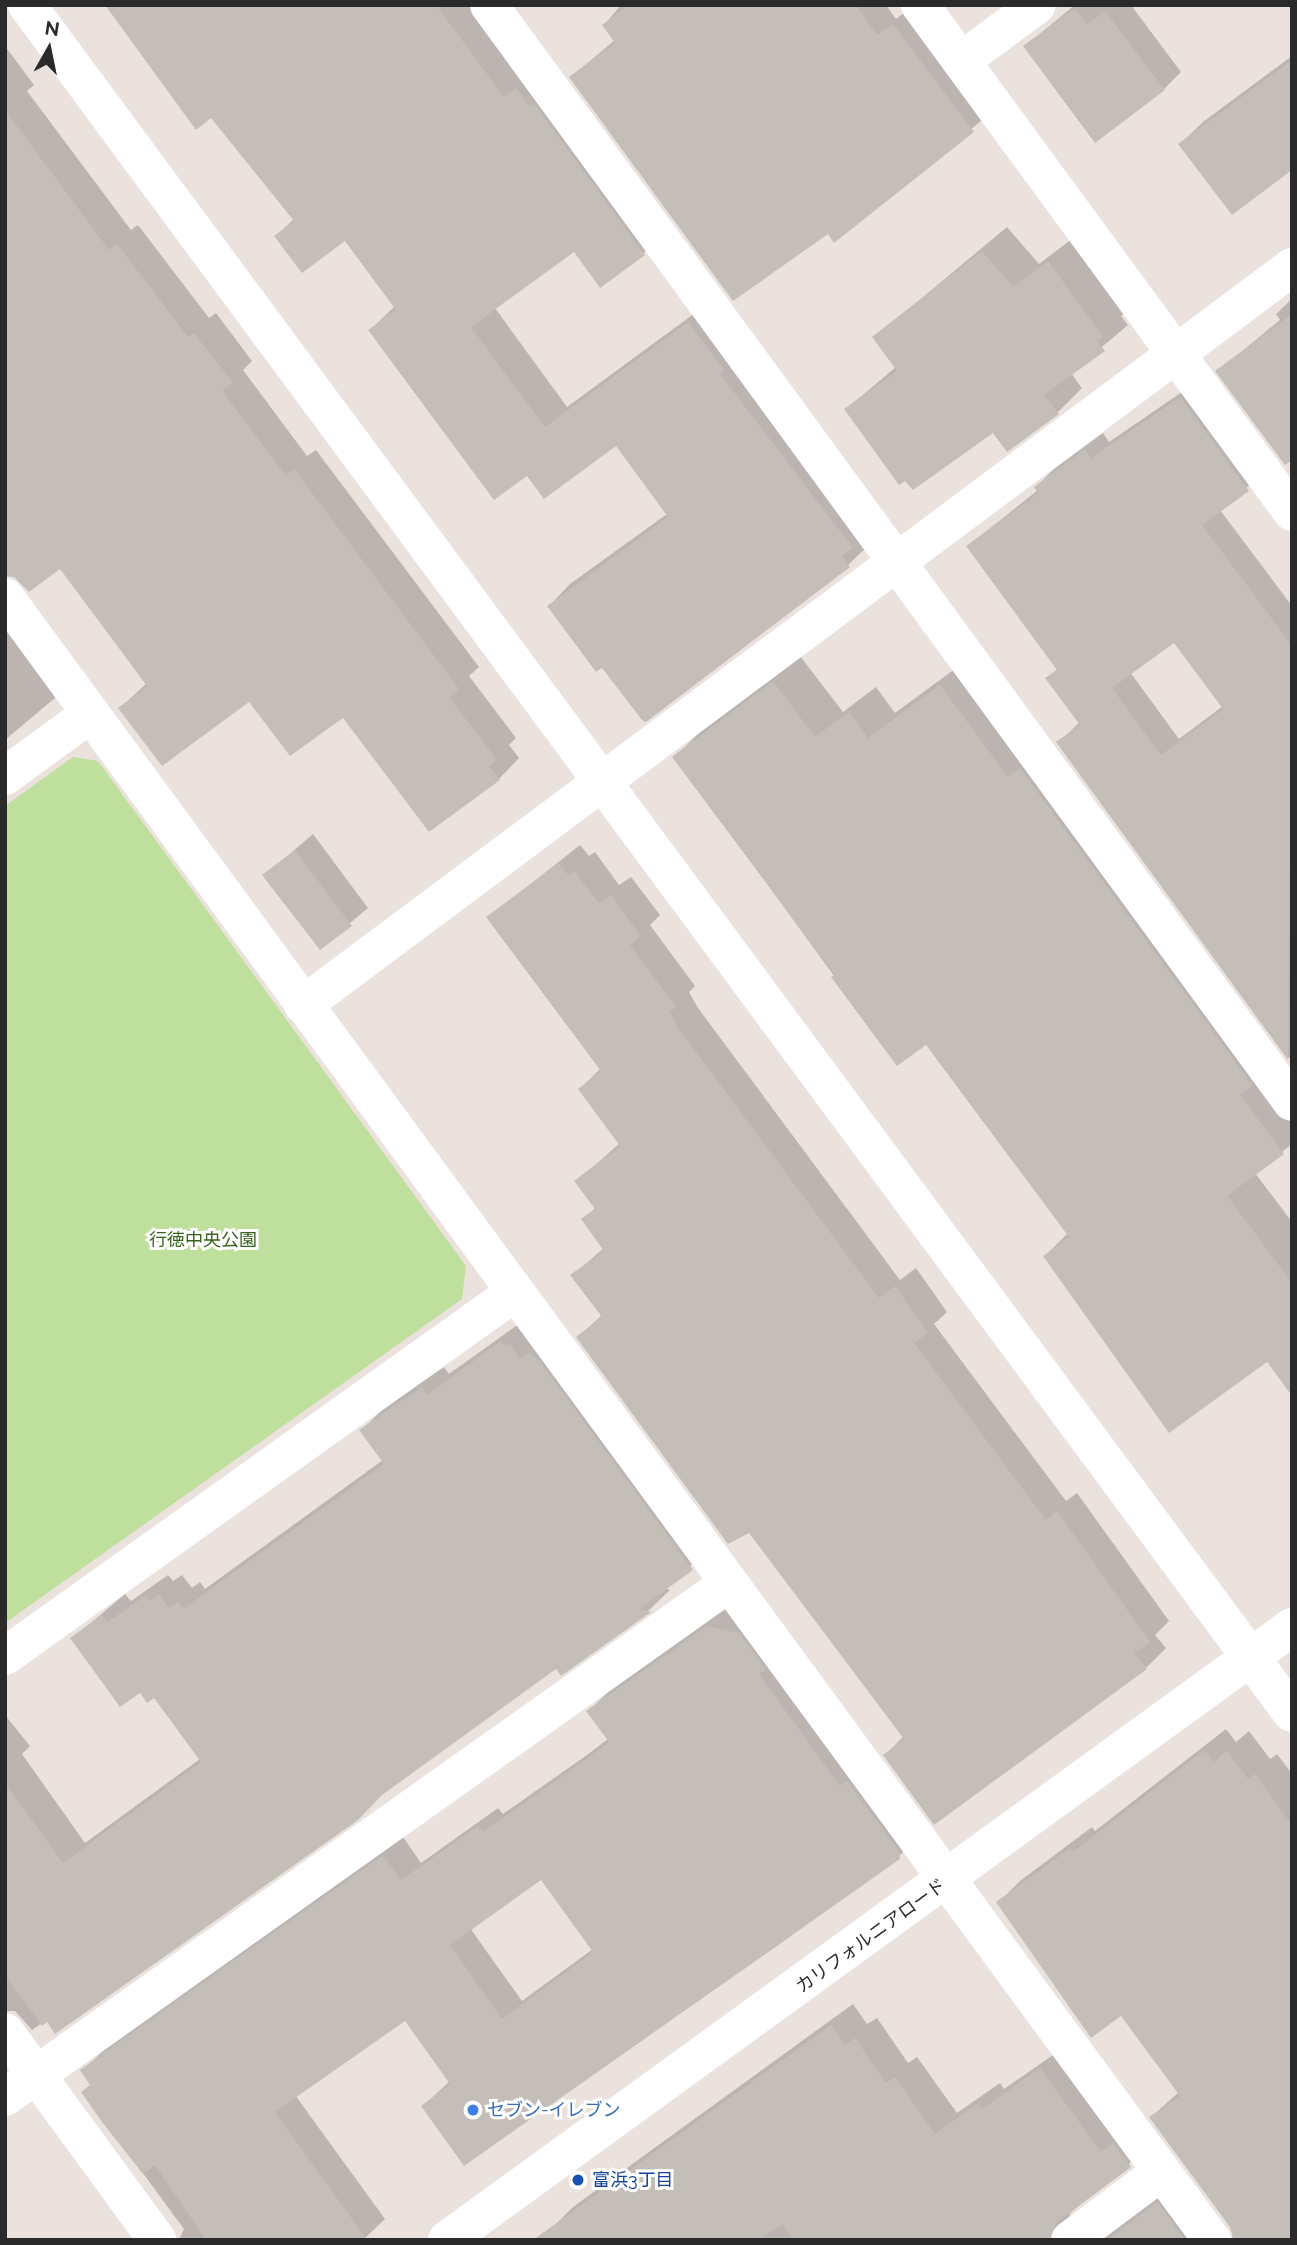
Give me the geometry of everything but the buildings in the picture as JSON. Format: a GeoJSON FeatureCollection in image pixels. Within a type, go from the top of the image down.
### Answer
{"type":"FeatureCollection","features":[{"type":"Feature","properties":{"kind":"street"},"geometry":{"type":"LineString","coordinates":[[27,5],[1292,1713]]}},
{"type":"Feature","properties":{"kind":"street"},"geometry":{"type":"LineString","coordinates":[[489,5],[1292,1102]]}},
{"type":"Feature","properties":{"kind":"street"},"geometry":{"type":"LineString","coordinates":[[920,5],[1292,512]]}},
{"type":"Feature","properties":{"kind":"street"},"geometry":{"type":"LineString","coordinates":[[961,61],[1037,5]]}},
{"type":"Feature","properties":{"kind":"street"},"geometry":{"type":"LineString","coordinates":[[303,1005],[1292,267]]}},
{"type":"Feature","properties":{"kind":"street"},"geometry":{"type":"LineString","coordinates":[[5,597],[1212,2240]]}},
{"type":"Feature","properties":{"kind":"street"},"geometry":{"type":"LineString","coordinates":[[5,776],[90,714]]}},
{"type":"Feature","properties":{"kind":"street"},"geometry":{"type":"LineString","coordinates":[[5,1656],[514,1293]]}},
{"type":"Feature","properties":{"kind":"street"},"geometry":{"type":"LineString","coordinates":[[5,2097],[729,1583]]}},
{"type":"Feature","properties":{"kind":"street","name":"カリフォルニアロード"},"geometry":{"type":"LineString","coordinates":[[447,2240],[948,1881],[1292,1627]]}},
{"type":"Feature","properties":{"kind":"street"},"geometry":{"type":"LineString","coordinates":[[5,2032],[157,2240]]}},
{"type":"Feature","properties":{"kind":"street"},"geometry":{"type":"LineString","coordinates":[[1070,2240],[1161,2172]]}},
{"type":"Feature","properties":{"kind":"green space","name":"行徳中央公園"},"geometry":{"type":"Polygon","coordinates":[[[73,757],[98,761],[466,1266],[462,1299],[5,1623],[5,806],[73,757]]]}},
{"type":"Feature","properties":{"kind":"place","name":"セブン-イレブン"},"geometry":{"type":"Point","coordinates":[473,2110]}},
{"type":"Feature","properties":{"kind":"place","name":"富浜3丁目"},"geometry":{"type":"Point","coordinates":[578,2180]}}]}
